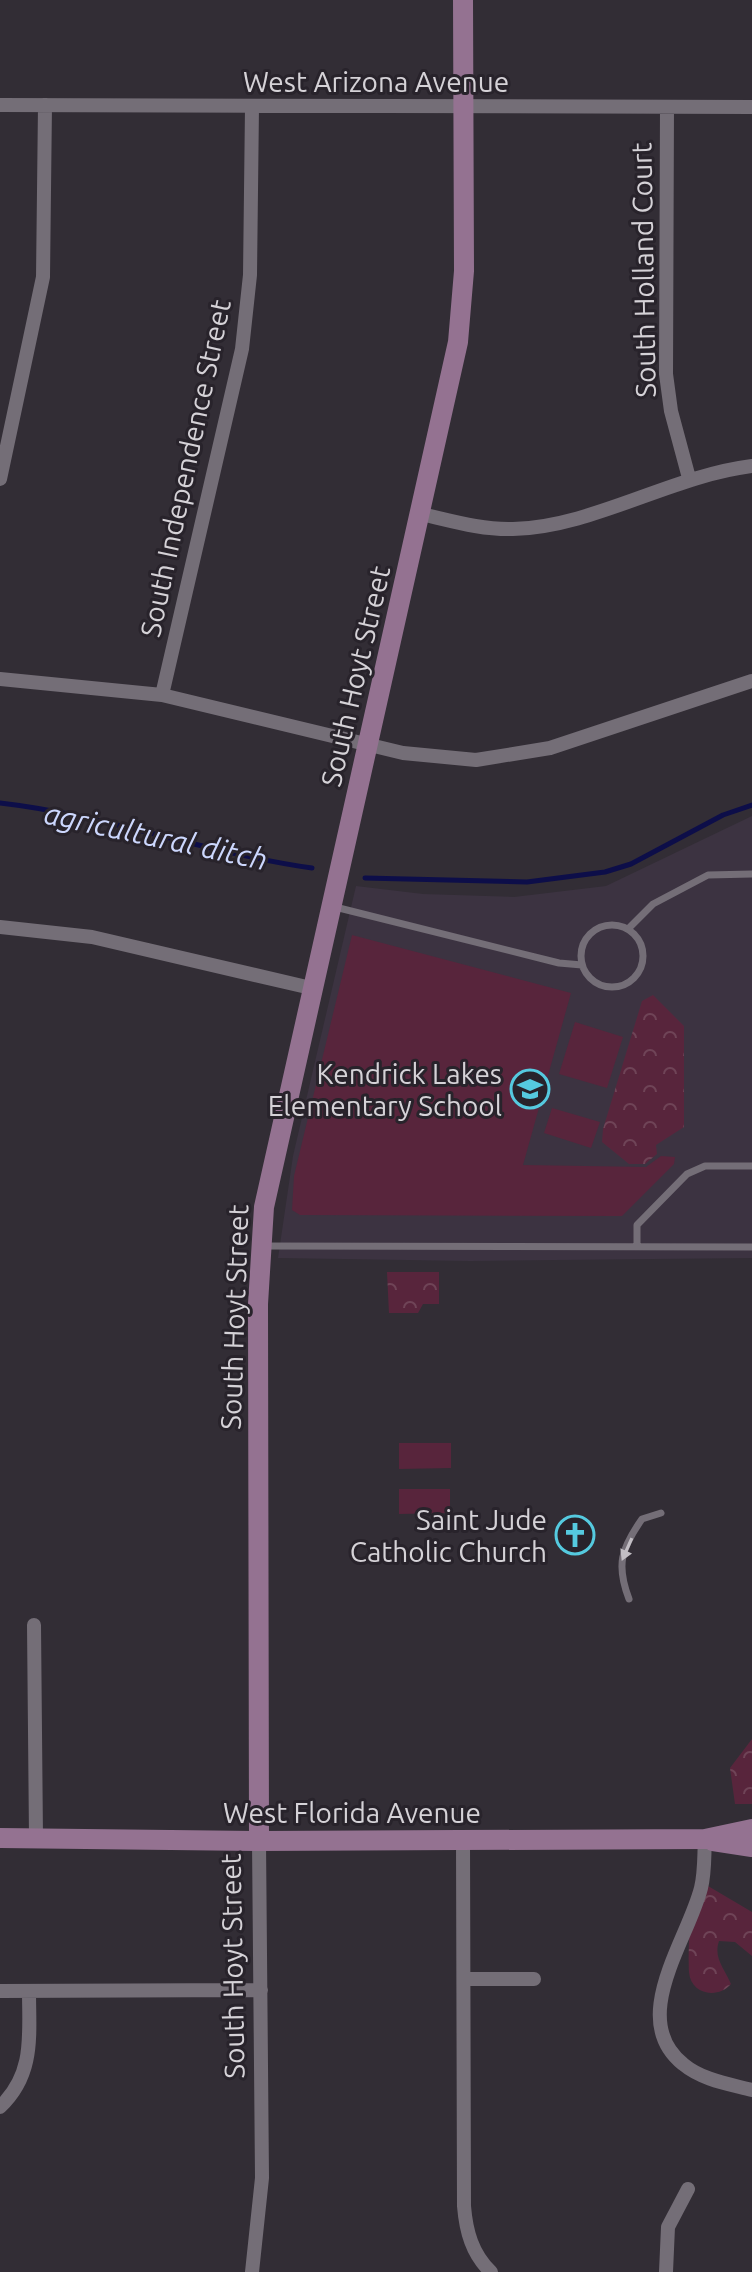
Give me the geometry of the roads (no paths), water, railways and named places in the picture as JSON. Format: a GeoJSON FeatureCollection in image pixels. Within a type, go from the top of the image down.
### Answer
{"type":"FeatureCollection","features":[{"type":"Feature","properties":{"kind":"street","name":"South Hoyt Street"},"geometry":{"type":"LineString","coordinates":[[252,2272],[262,2197],[260,1246],[270,1167],[451,379],[462,309],[463,0]]}},
{"type":"Feature","properties":{"kind":"street","name":"West Arizona Avenue"},"geometry":{"type":"LineString","coordinates":[[0,105],[752,107]]}},
{"type":"Feature","properties":{"kind":"street"},"geometry":{"type":"LineString","coordinates":[[0,479],[43,277],[45,105]]}},
{"type":"Feature","properties":{"kind":"street","name":"South Independence Street"},"geometry":{"type":"LineString","coordinates":[[162,695],[242,349],[250,275],[252,107]]}},
{"type":"Feature","properties":{"kind":"street","name":"South Holland Court"},"geometry":{"type":"LineString","coordinates":[[667,107],[666,374],[671,411],[689,478]]}},
{"type":"Feature","properties":{"kind":"street"},"geometry":{"type":"LineString","coordinates":[[421,514],[491,529],[530,528],[573,518],[689,478],[752,466]]}},
{"type":"Feature","properties":{"kind":"street"},"geometry":{"type":"LineString","coordinates":[[0,679],[162,695],[368,745],[446,759],[509,757],[550,748],[752,681]]}},
{"type":"Feature","properties":{"kind":"street"},"geometry":{"type":"LineString","coordinates":[[0,927],[92,937],[311,988]]}},
{"type":"Feature","properties":{"kind":"street"},"geometry":{"type":"LineString","coordinates":[[34,1625],[36,1838]]}},
{"type":"Feature","properties":{"kind":"street","name":"West Florida Avenue"},"geometry":{"type":"LineString","coordinates":[[705,1839],[752,1829]]}},
{"type":"Feature","properties":{"kind":"street","name":"West Florida Avenue"},"geometry":{"type":"LineString","coordinates":[[0,1838],[259,1841],[705,1839],[752,1847]]}},
{"type":"Feature","properties":{"kind":"street"},"geometry":{"type":"LineString","coordinates":[[705,1839],[702,1885],[662,1994],[660,2026],[665,2044],[683,2065],[711,2079],[752,2090]]}},
{"type":"Feature","properties":{"kind":"street"},"geometry":{"type":"LineString","coordinates":[[463,1840],[464,2206],[466,2230],[486,2268]]}},
{"type":"Feature","properties":{"kind":"street"},"geometry":{"type":"LineString","coordinates":[[464,1979],[534,1979]]}},
{"type":"Feature","properties":{"kind":"street"},"geometry":{"type":"LineString","coordinates":[[0,1991],[261,1990]]}},
{"type":"Feature","properties":{"kind":"street"},"geometry":{"type":"LineString","coordinates":[[0,2107],[11,2096],[27,2070],[29,1991]]}},
{"type":"Feature","properties":{"kind":"street"},"geometry":{"type":"LineString","coordinates":[[666,2272],[668,2227],[688,2189]]}},
{"type":"Feature","properties":{"kind":"lane"},"geometry":{"type":"LineString","coordinates":[[628,929],[653,904],[708,875],[752,874]]}},
{"type":"Feature","properties":{"kind":"lane"},"geometry":{"type":"LineString","coordinates":[[330,906],[559,963],[582,965]]}},
{"type":"Feature","properties":{"kind":"lane"},"geometry":{"type":"LineString","coordinates":[[615,924],[628,929],[640,942],[643,951],[642,962],[632,979],[623,985],[603,985],[594,981],[582,965],[582,945],[595,929],[615,924]]}},
{"type":"Feature","properties":{"kind":"lane"},"geometry":{"type":"LineString","coordinates":[[637,1247],[637,1225],[687,1174],[705,1166],[752,1166]]}},
{"type":"Feature","properties":{"kind":"lane"},"geometry":{"type":"LineString","coordinates":[[260,1246],[752,1247]]}},
{"type":"Feature","properties":{"kind":"lane"},"geometry":{"type":"LineString","coordinates":[[629,1599],[619,1572],[621,1563],[642,1519],[661,1513]]}},
{"type":"Feature","properties":{"kind":"waterway","name":"agricultural ditch"},"geometry":{"type":"LineString","coordinates":[[0,803],[78,816],[233,853],[312,868]]}},
{"type":"Feature","properties":{"kind":"waterway","name":"agricultural ditch"},"geometry":{"type":"LineString","coordinates":[[365,878],[527,882],[605,872],[631,864],[723,815],[752,805]]}},
{"type":"Feature","properties":{"kind":"place","name":"Kendrick Lakes Elementary School"},"geometry":{"type":"Point","coordinates":[530,1089]}},
{"type":"Feature","properties":{"kind":"place","name":"Saint Jude Catholic Church"},"geometry":{"type":"Point","coordinates":[575,1535]}}]}
